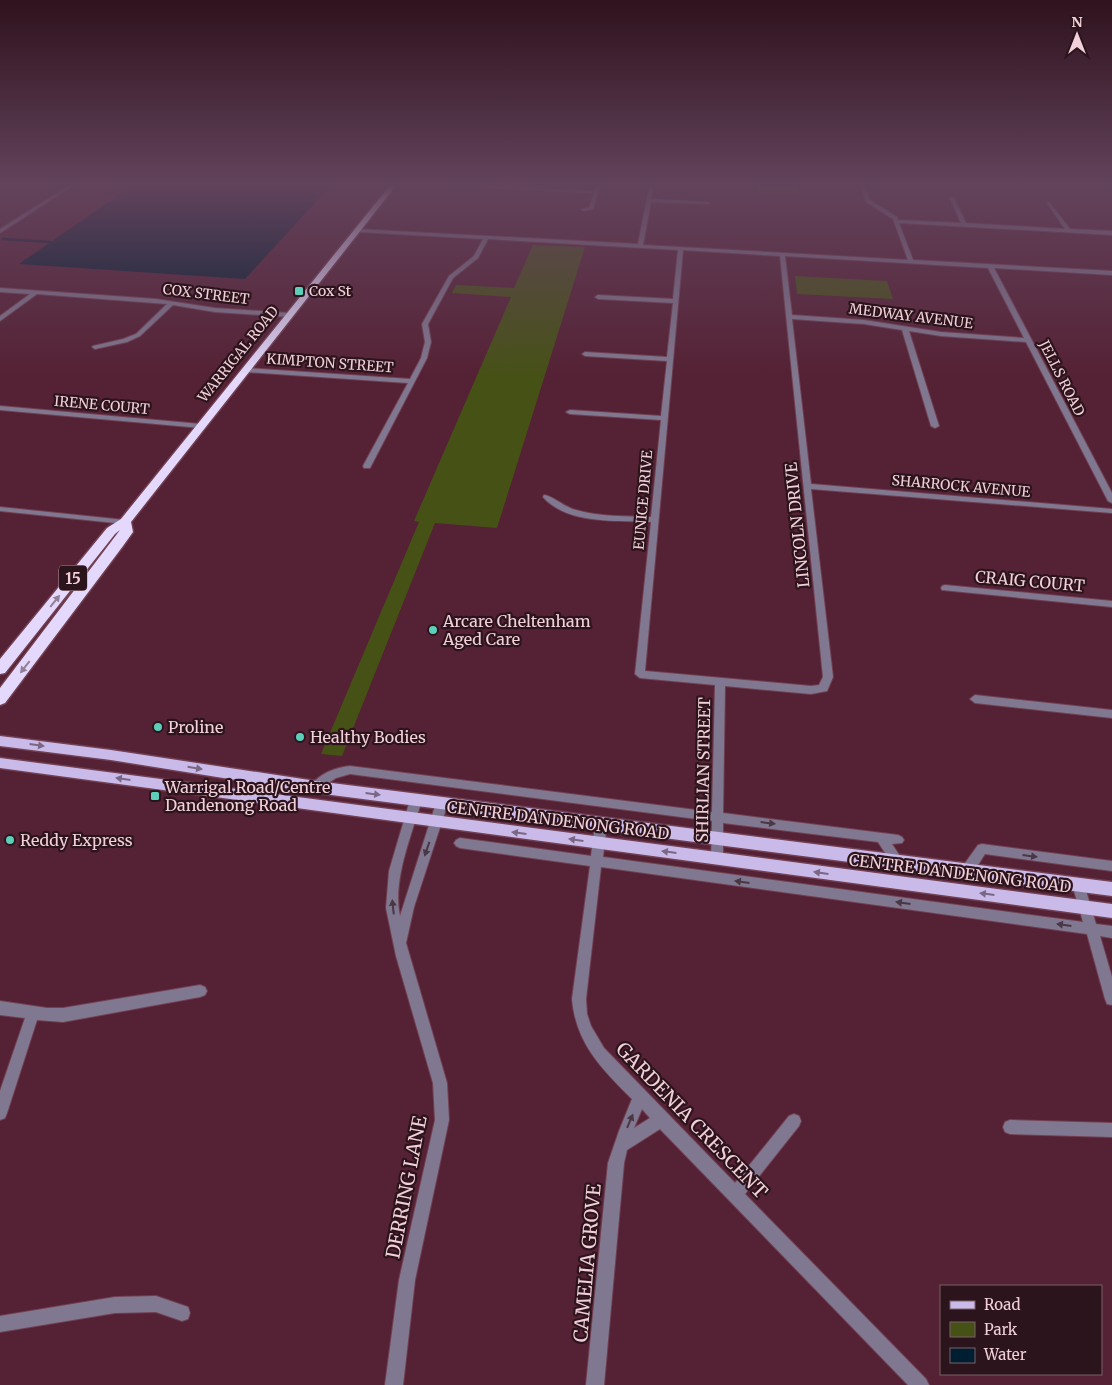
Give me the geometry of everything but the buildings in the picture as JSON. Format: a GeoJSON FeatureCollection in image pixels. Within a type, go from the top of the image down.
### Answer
{"type":"FeatureCollection","features":[{"type":"Feature","properties":{"kind":"highway","name":"WARRIGAL ROAD"},"geometry":{"type":"LineString","coordinates":[[0,669],[111,531],[125,522],[344,248]]}},
{"type":"Feature","properties":{"kind":"highway","name":"WARRIGAL ROAD"},"geometry":{"type":"LineString","coordinates":[[0,699],[119,543],[126,532],[125,522]]}},
{"type":"Feature","properties":{"kind":"main road","name":"CENTRE DANDENONG ROAD"},"geometry":{"type":"LineString","coordinates":[[0,741],[119,756],[316,787],[1112,889]]}},
{"type":"Feature","properties":{"kind":"main road","name":"CENTRE DANDENONG ROAD"},"geometry":{"type":"LineString","coordinates":[[0,763],[1112,911]]}},
{"type":"Feature","properties":{"kind":"street"},"geometry":{"type":"LineString","coordinates":[[367,466],[424,358],[428,342],[425,324],[451,277],[476,257],[481,248]]}},
{"type":"Feature","properties":{"kind":"street"},"geometry":{"type":"LineString","coordinates":[[673,248],[1112,273]]}},
{"type":"Feature","properties":{"kind":"street","name":"EUNICE DRIVE"},"geometry":{"type":"LineString","coordinates":[[681,248],[640,674],[720,682]]}},
{"type":"Feature","properties":{"kind":"street"},"geometry":{"type":"LineString","coordinates":[[906,248],[911,261]]}},
{"type":"Feature","properties":{"kind":"street","name":"LINCOLN DRIVE"},"geometry":{"type":"LineString","coordinates":[[720,682],[811,690],[823,688],[828,682],[782,254]]}},
{"type":"Feature","properties":{"kind":"street","name":"JELLS ROAD"},"geometry":{"type":"LineString","coordinates":[[990,266],[1112,501]]}},
{"type":"Feature","properties":{"kind":"street"},"geometry":{"type":"LineString","coordinates":[[1105,272],[1112,282]]}},
{"type":"Feature","properties":{"kind":"street","name":"COX STREET"},"geometry":{"type":"LineString","coordinates":[[0,290],[172,304],[214,310],[290,315]]}},
{"type":"Feature","properties":{"kind":"street"},"geometry":{"type":"LineString","coordinates":[[0,319],[35,292]]}},
{"type":"Feature","properties":{"kind":"street"},"geometry":{"type":"LineString","coordinates":[[598,297],[675,301]]}},
{"type":"Feature","properties":{"kind":"street"},"geometry":{"type":"LineString","coordinates":[[95,348],[125,341],[138,335],[172,304]]}},
{"type":"Feature","properties":{"kind":"street","name":"MEDWAY AVENUE"},"geometry":{"type":"LineString","coordinates":[[790,317],[857,321],[941,334],[1029,340]]}},
{"type":"Feature","properties":{"kind":"street"},"geometry":{"type":"LineString","coordinates":[[905,328],[935,426]]}},
{"type":"Feature","properties":{"kind":"street"},"geometry":{"type":"LineString","coordinates":[[585,354],[670,359]]}},
{"type":"Feature","properties":{"kind":"street","name":"KIMPTON STREET"},"geometry":{"type":"LineString","coordinates":[[246,370],[412,381]]}},
{"type":"Feature","properties":{"kind":"street","name":"IRENE COURT"},"geometry":{"type":"LineString","coordinates":[[0,408],[201,426]]}},
{"type":"Feature","properties":{"kind":"street"},"geometry":{"type":"LineString","coordinates":[[570,412],[664,418]]}},
{"type":"Feature","properties":{"kind":"street","name":"SHARROCK AVENUE"},"geometry":{"type":"LineString","coordinates":[[808,486],[1112,511]]}},
{"type":"Feature","properties":{"kind":"street"},"geometry":{"type":"LineString","coordinates":[[547,496],[555,506],[571,514],[654,520]]}},
{"type":"Feature","properties":{"kind":"street"},"geometry":{"type":"LineString","coordinates":[[0,509],[125,522]]}},
{"type":"Feature","properties":{"kind":"street","name":"CRAIG COURT"},"geometry":{"type":"LineString","coordinates":[[945,588],[1112,604]]}},
{"type":"Feature","properties":{"kind":"street","name":"SHIRLIAN STREET"},"geometry":{"type":"LineString","coordinates":[[717,859],[720,682]]}},
{"type":"Feature","properties":{"kind":"street"},"geometry":{"type":"LineString","coordinates":[[975,699],[1112,714]]}},
{"type":"Feature","properties":{"kind":"street","name":"CENTRE DANDENONG ROAD"},"geometry":{"type":"LineString","coordinates":[[316,787],[338,772],[354,770],[364,773],[898,840]]}},
{"type":"Feature","properties":{"kind":"street","name":"DERRING LANE"},"geometry":{"type":"LineString","coordinates":[[394,1385],[406,1289],[436,1153],[442,1100],[437,1072],[427,1045],[392,908],[392,889],[416,800]]}},
{"type":"Feature","properties":{"kind":"street","name":"DERRING LANE"},"geometry":{"type":"LineString","coordinates":[[400,943],[408,907],[442,803]]}},
{"type":"Feature","properties":{"kind":"street","name":"GARDENIA CRESCENT"},"geometry":{"type":"LineString","coordinates":[[601,824],[580,991],[582,1027],[595,1047],[640,1097],[920,1385]]}},
{"type":"Feature","properties":{"kind":"street","name":"CENTRE DANDENONG ROAD"},"geometry":{"type":"LineString","coordinates":[[881,837],[896,861]]}},
{"type":"Feature","properties":{"kind":"street"},"geometry":{"type":"LineString","coordinates":[[460,843],[1112,932]]}},
{"type":"Feature","properties":{"kind":"street","name":"CENTRE DANDENONG ROAD"},"geometry":{"type":"LineString","coordinates":[[967,870],[982,850],[1112,866]]}},
{"type":"Feature","properties":{"kind":"street"},"geometry":{"type":"LineString","coordinates":[[1078,884],[1112,999]]}},
{"type":"Feature","properties":{"kind":"street"},"geometry":{"type":"LineString","coordinates":[[0,1008],[64,1015],[200,991]]}},
{"type":"Feature","properties":{"kind":"street"},"geometry":{"type":"LineString","coordinates":[[0,1113],[33,1013]]}},
{"type":"Feature","properties":{"kind":"street","name":"CAMELIA GROVE"},"geometry":{"type":"LineString","coordinates":[[595,1385],[615,1175],[622,1145],[640,1097]]}},
{"type":"Feature","properties":{"kind":"street"},"geometry":{"type":"LineString","coordinates":[[622,1145],[662,1119]]}},
{"type":"Feature","properties":{"kind":"street"},"geometry":{"type":"LineString","coordinates":[[735,1195],[794,1121]]}},
{"type":"Feature","properties":{"kind":"street"},"geometry":{"type":"LineString","coordinates":[[1010,1128],[1112,1130]]}},
{"type":"Feature","properties":{"kind":"street"},"geometry":{"type":"LineString","coordinates":[[0,1324],[115,1305],[156,1304],[182,1313]]}},
{"type":"Feature","properties":{"kind":"green space"},"geometry":{"type":"Polygon","coordinates":[[[532,248],[585,248],[497,528],[435,523],[342,756],[321,754],[419,522],[414,521],[511,297],[452,293],[456,285],[514,288],[532,248]]]}},
{"type":"Feature","properties":{"kind":"green space"},"geometry":{"type":"Polygon","coordinates":[[[795,276],[887,281],[893,299],[797,294],[795,276]]]}},
{"type":"Feature","properties":{"kind":"water"},"geometry":{"type":"Polygon","coordinates":[[[43,248],[274,248],[245,279],[19,264],[43,248]]]}},
{"type":"Feature","properties":{"kind":"place","name":"Cox St"},"geometry":{"type":"Point","coordinates":[299,291]}},
{"type":"Feature","properties":{"kind":"place","name":"Arcare Cheltenham Aged Care"},"geometry":{"type":"Point","coordinates":[433,630]}},
{"type":"Feature","properties":{"kind":"place","name":"Proline"},"geometry":{"type":"Point","coordinates":[158,727]}},
{"type":"Feature","properties":{"kind":"place","name":"Healthy Bodies"},"geometry":{"type":"Point","coordinates":[300,737]}},
{"type":"Feature","properties":{"kind":"place","name":"Warrigal Road/Centre Dandenong Road"},"geometry":{"type":"Point","coordinates":[155,796]}},
{"type":"Feature","properties":{"kind":"place","name":"Reddy Express"},"geometry":{"type":"Point","coordinates":[10,840]}}]}
